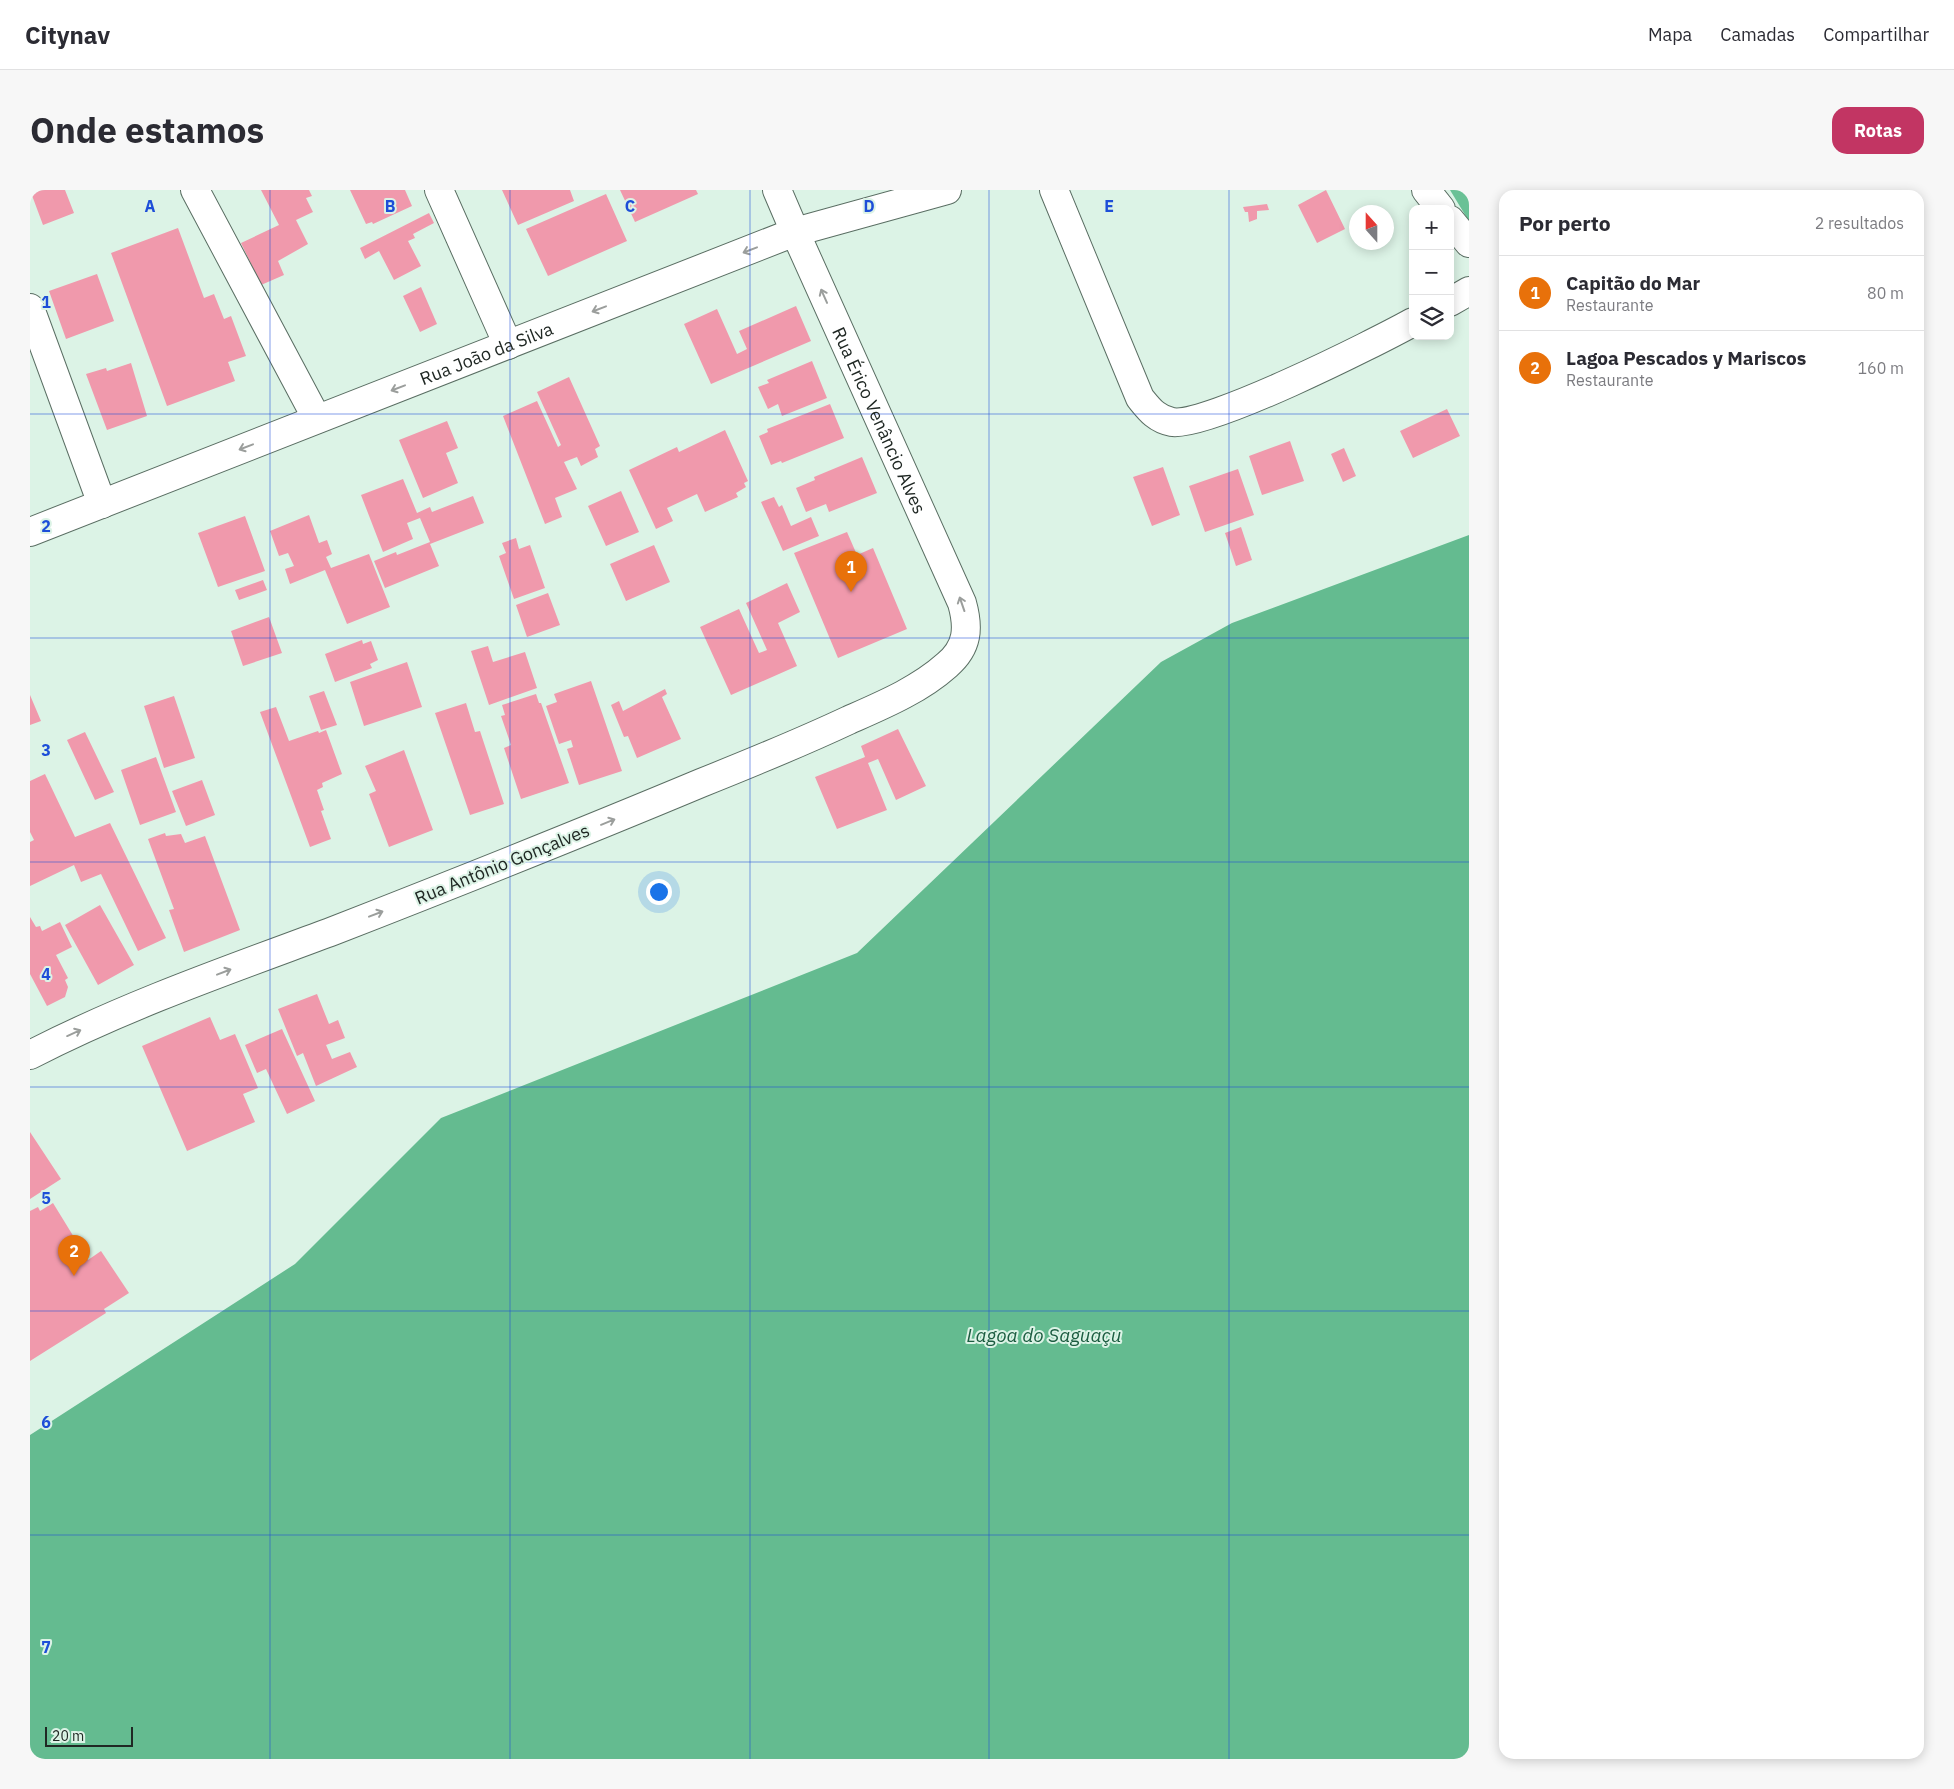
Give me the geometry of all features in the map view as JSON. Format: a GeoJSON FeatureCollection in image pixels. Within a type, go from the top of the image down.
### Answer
{"type":"FeatureCollection","features":[{"type":"Feature","properties":{"kind":"main road"},"geometry":{"type":"LineString","coordinates":[[195,190],[317,420]]}},
{"type":"Feature","properties":{"kind":"main road"},"geometry":{"type":"LineString","coordinates":[[438,190],[508,345]]}},
{"type":"Feature","properties":{"kind":"main road","name":"Rua Érico Venâncio Alves"},"geometry":{"type":"LineString","coordinates":[[777,190],[962,603],[967,621],[966,637],[961,651]]}},
{"type":"Feature","properties":{"kind":"main road","name":"Rua João da Silva"},"geometry":{"type":"LineString","coordinates":[[30,532],[796,232],[947,190]]}},
{"type":"Feature","properties":{"kind":"main road"},"geometry":{"type":"LineString","coordinates":[[1054,190],[1140,398],[1153,415],[1172,422],[1196,419],[1227,408],[1315,371],[1409,324]]}},
{"type":"Feature","properties":{"kind":"main road"},"geometry":{"type":"LineString","coordinates":[[1426,190],[1438,205]]}},
{"type":"Feature","properties":{"kind":"main road"},"geometry":{"type":"LineString","coordinates":[[1454,225],[1469,243]]}},
{"type":"Feature","properties":{"kind":"main road"},"geometry":{"type":"LineString","coordinates":[[1454,300],[1469,291]]}},
{"type":"Feature","properties":{"kind":"main road"},"geometry":{"type":"LineString","coordinates":[[30,308],[102,504]]}},
{"type":"Feature","properties":{"kind":"main road","name":"Rua Antônio Gonçalves"},"geometry":{"type":"LineString","coordinates":[[30,1055],[138,1005],[444,888],[826,731],[887,703],[927,681],[961,651]]}},
{"type":"Feature","properties":{"kind":"shaded area"},"geometry":{"type":"Polygon","coordinates":[[[1450,190],[1469,190],[1469,220],[1467,218],[1450,190]]]}},
{"type":"Feature","properties":{"kind":"water","name":"Lagoa do Saguaçu"},"geometry":{"type":"Polygon","coordinates":[[[1469,535],[1469,1759],[30,1759],[30,1435],[295,1264],[441,1118],[857,953],[1161,662],[1232,623],[1469,535]]]}},
{"type":"Feature","properties":{"kind":"building"},"geometry":{"type":"Polygon","coordinates":[[[30,190],[65,190],[74,213],[43,225],[30,190]]]}},
{"type":"Feature","properties":{"kind":"building"},"geometry":{"type":"Polygon","coordinates":[[[261,190],[309,190],[312,196],[306,198],[313,212],[296,220],[308,244],[278,261],[284,275],[261,285],[241,243],[279,225],[261,190]]]}},
{"type":"Feature","properties":{"kind":"building"},"geometry":{"type":"Polygon","coordinates":[[[350,190],[405,190],[412,206],[373,224],[372,222],[366,224],[350,190]]]}},
{"type":"Feature","properties":{"kind":"building"},"geometry":{"type":"Polygon","coordinates":[[[502,190],[570,190],[574,201],[518,225],[502,190]]]}},
{"type":"Feature","properties":{"kind":"building"},"geometry":{"type":"Polygon","coordinates":[[[620,190],[696,190],[698,194],[635,222],[620,190]]]}},
{"type":"Feature","properties":{"kind":"building"},"geometry":{"type":"Polygon","coordinates":[[[1326,190],[1345,229],[1317,243],[1298,205],[1326,190]]]}},
{"type":"Feature","properties":{"kind":"building"},"geometry":{"type":"Polygon","coordinates":[[[606,194],[627,241],[548,276],[526,229],[606,194]]]}},
{"type":"Feature","properties":{"kind":"building"},"geometry":{"type":"Polygon","coordinates":[[[1267,204],[1269,210],[1257,211],[1257,219],[1249,222],[1248,212],[1245,212],[1243,207],[1267,204]]]}},
{"type":"Feature","properties":{"kind":"building"},"geometry":{"type":"Polygon","coordinates":[[[429,213],[434,223],[413,234],[415,238],[408,241],[421,266],[394,280],[379,251],[365,259],[360,248],[429,213]]]}},
{"type":"Feature","properties":{"kind":"building"},"geometry":{"type":"Polygon","coordinates":[[[178,228],[204,298],[214,294],[224,319],[231,316],[246,356],[228,362],[235,381],[167,406],[111,253],[178,228]]]}},
{"type":"Feature","properties":{"kind":"building"},"geometry":{"type":"Polygon","coordinates":[[[97,274],[114,321],[66,339],[49,291],[97,274]]]}},
{"type":"Feature","properties":{"kind":"building"},"geometry":{"type":"Polygon","coordinates":[[[421,287],[437,324],[420,332],[403,296],[421,287]]]}},
{"type":"Feature","properties":{"kind":"building"},"geometry":{"type":"Polygon","coordinates":[[[796,306],[811,341],[711,384],[684,324],[717,309],[737,354],[747,349],[739,331],[796,306]]]}},
{"type":"Feature","properties":{"kind":"building"},"geometry":{"type":"Polygon","coordinates":[[[812,361],[827,398],[782,416],[778,404],[768,409],[758,387],[769,383],[767,380],[812,361]]]}},
{"type":"Feature","properties":{"kind":"building"},"geometry":{"type":"Polygon","coordinates":[[[131,363],[147,416],[107,430],[86,374],[106,368],[107,371],[131,363]]]}},
{"type":"Feature","properties":{"kind":"building"},"geometry":{"type":"Polygon","coordinates":[[[569,377],[600,446],[595,449],[598,457],[581,466],[577,457],[564,462],[577,489],[555,498],[562,517],[545,524],[503,416],[537,401],[558,447],[561,445],[537,392],[569,377]]]}},
{"type":"Feature","properties":{"kind":"building"},"geometry":{"type":"Polygon","coordinates":[[[830,404],[844,438],[782,463],[781,461],[771,465],[759,436],[768,432],[767,429],[830,404]]]}},
{"type":"Feature","properties":{"kind":"building"},"geometry":{"type":"Polygon","coordinates":[[[1447,409],[1460,436],[1413,458],[1400,431],[1447,409]]]}},
{"type":"Feature","properties":{"kind":"building"},"geometry":{"type":"Polygon","coordinates":[[[447,421],[458,448],[446,453],[458,483],[423,498],[399,440],[447,421]]]}},
{"type":"Feature","properties":{"kind":"building"},"geometry":{"type":"Polygon","coordinates":[[[725,430],[748,481],[744,483],[746,487],[736,493],[738,497],[705,512],[697,494],[667,508],[673,521],[656,529],[629,470],[677,447],[679,452],[725,430]]]}},
{"type":"Feature","properties":{"kind":"building"},"geometry":{"type":"Polygon","coordinates":[[[1290,441],[1304,481],[1262,495],[1249,456],[1290,441]]]}},
{"type":"Feature","properties":{"kind":"building"},"geometry":{"type":"Polygon","coordinates":[[[1344,448],[1356,476],[1343,482],[1331,454],[1344,448]]]}},
{"type":"Feature","properties":{"kind":"building"},"geometry":{"type":"Polygon","coordinates":[[[862,457],[877,493],[829,512],[826,504],[806,512],[796,488],[815,480],[814,477],[862,457]]]}},
{"type":"Feature","properties":{"kind":"building"},"geometry":{"type":"Polygon","coordinates":[[[1163,467],[1180,515],[1152,526],[1133,477],[1163,467]]]}},
{"type":"Feature","properties":{"kind":"building"},"geometry":{"type":"Polygon","coordinates":[[[1238,469],[1254,515],[1205,532],[1189,486],[1238,469]]]}},
{"type":"Feature","properties":{"kind":"building"},"geometry":{"type":"Polygon","coordinates":[[[403,479],[417,513],[430,507],[432,512],[473,496],[484,523],[430,544],[439,566],[385,588],[374,561],[396,552],[397,555],[430,542],[420,518],[407,523],[413,539],[383,552],[361,495],[403,479]]]}},
{"type":"Feature","properties":{"kind":"building"},"geometry":{"type":"Polygon","coordinates":[[[621,491],[639,532],[606,546],[588,506],[621,491]]]}},
{"type":"Feature","properties":{"kind":"building"},"geometry":{"type":"Polygon","coordinates":[[[774,497],[779,507],[782,505],[791,526],[811,517],[819,536],[783,551],[761,502],[774,497]]]}},
{"type":"Feature","properties":{"kind":"building"},"geometry":{"type":"Polygon","coordinates":[[[309,515],[319,543],[327,540],[332,554],[326,557],[331,568],[369,554],[390,607],[347,624],[325,570],[290,584],[285,569],[294,566],[288,553],[279,556],[270,531],[309,515]]]}},
{"type":"Feature","properties":{"kind":"building"},"geometry":{"type":"Polygon","coordinates":[[[245,516],[265,571],[218,587],[198,533],[245,516]]]}},
{"type":"Feature","properties":{"kind":"building"},"geometry":{"type":"Polygon","coordinates":[[[1241,527],[1252,560],[1236,566],[1225,533],[1241,527]]]}},
{"type":"Feature","properties":{"kind":"building"},"geometry":{"type":"Polygon","coordinates":[[[847,532],[857,555],[873,548],[907,629],[838,658],[794,553],[847,532]]]}},
{"type":"Feature","properties":{"kind":"building"},"geometry":{"type":"Polygon","coordinates":[[[516,538],[519,549],[530,545],[545,588],[514,599],[499,556],[506,553],[502,543],[516,538]]]}},
{"type":"Feature","properties":{"kind":"building"},"geometry":{"type":"Polygon","coordinates":[[[654,545],[670,582],[626,601],[610,564],[654,545]]]}},
{"type":"Feature","properties":{"kind":"building"},"geometry":{"type":"Polygon","coordinates":[[[263,580],[267,590],[239,600],[235,590],[263,580]]]}},
{"type":"Feature","properties":{"kind":"building"},"geometry":{"type":"Polygon","coordinates":[[[787,583],[800,612],[778,623],[797,666],[731,695],[700,627],[739,609],[759,653],[767,650],[746,603],[787,583]]]}},
{"type":"Feature","properties":{"kind":"building"},"geometry":{"type":"Polygon","coordinates":[[[548,593],[560,625],[527,637],[516,605],[548,593]]]}},
{"type":"Feature","properties":{"kind":"building"},"geometry":{"type":"Polygon","coordinates":[[[269,617],[282,653],[243,666],[231,631],[269,617]]]}},
{"type":"Feature","properties":{"kind":"building"},"geometry":{"type":"Polygon","coordinates":[[[362,640],[363,644],[371,641],[378,660],[370,664],[372,668],[335,682],[325,654],[362,640]]]}},
{"type":"Feature","properties":{"kind":"building"},"geometry":{"type":"Polygon","coordinates":[[[488,646],[493,662],[525,652],[537,688],[489,705],[471,651],[488,646]]]}},
{"type":"Feature","properties":{"kind":"building"},"geometry":{"type":"Polygon","coordinates":[[[407,662],[422,707],[364,726],[350,682],[407,662]]]}},
{"type":"Feature","properties":{"kind":"building"},"geometry":{"type":"Polygon","coordinates":[[[591,681],[622,771],[579,785],[567,749],[573,747],[571,740],[559,744],[546,706],[557,702],[554,694],[591,681]]]}},
{"type":"Feature","properties":{"kind":"building"},"geometry":{"type":"Polygon","coordinates":[[[665,689],[667,694],[662,697],[681,739],[637,758],[628,736],[624,737],[611,705],[619,701],[623,711],[665,689]]]}},
{"type":"Feature","properties":{"kind":"building"},"geometry":{"type":"Polygon","coordinates":[[[324,691],[337,725],[321,730],[309,696],[324,691]]]}},
{"type":"Feature","properties":{"kind":"building"},"geometry":{"type":"Polygon","coordinates":[[[536,694],[539,703],[541,703],[569,783],[521,799],[504,748],[511,745],[501,716],[505,715],[502,705],[536,694]]]}},
{"type":"Feature","properties":{"kind":"building"},"geometry":{"type":"Polygon","coordinates":[[[30,695],[41,721],[30,725],[30,695]]]}},
{"type":"Feature","properties":{"kind":"building"},"geometry":{"type":"Polygon","coordinates":[[[174,696],[195,758],[164,768],[144,706],[174,696]]]}},
{"type":"Feature","properties":{"kind":"building"},"geometry":{"type":"Polygon","coordinates":[[[466,703],[475,732],[480,731],[504,804],[470,815],[435,713],[466,703]]]}},
{"type":"Feature","properties":{"kind":"building"},"geometry":{"type":"Polygon","coordinates":[[[276,707],[289,741],[326,730],[342,774],[322,783],[323,787],[317,790],[324,810],[321,811],[331,839],[310,847],[260,712],[276,707]]]}},
{"type":"Feature","properties":{"kind":"building"},"geometry":{"type":"Polygon","coordinates":[[[898,729],[926,786],[896,800],[878,759],[868,763],[887,810],[837,829],[815,777],[865,757],[861,746],[898,729]]]}},
{"type":"Feature","properties":{"kind":"building"},"geometry":{"type":"Polygon","coordinates":[[[85,732],[114,792],[95,800],[67,740],[85,732]]]}},
{"type":"Feature","properties":{"kind":"building"},"geometry":{"type":"Polygon","coordinates":[[[404,750],[433,830],[389,847],[369,794],[376,791],[365,766],[404,750]]]}},
{"type":"Feature","properties":{"kind":"building"},"geometry":{"type":"Polygon","coordinates":[[[156,757],[176,812],[140,825],[121,770],[156,757]]]}},
{"type":"Feature","properties":{"kind":"building"},"geometry":{"type":"Polygon","coordinates":[[[45,774],[75,837],[110,823],[166,938],[138,951],[101,874],[81,882],[74,865],[30,886],[30,842],[34,840],[30,832],[30,781],[45,774]]]}},
{"type":"Feature","properties":{"kind":"building"},"geometry":{"type":"Polygon","coordinates":[[[202,780],[215,815],[186,826],[172,791],[202,780]]]}},
{"type":"Feature","properties":{"kind":"building"},"geometry":{"type":"Polygon","coordinates":[[[165,833],[166,836],[181,834],[185,843],[205,836],[240,930],[184,952],[169,910],[174,909],[148,839],[165,833]]]}},
{"type":"Feature","properties":{"kind":"building"},"geometry":{"type":"Polygon","coordinates":[[[100,905],[134,965],[98,985],[65,925],[100,905]]]}},
{"type":"Feature","properties":{"kind":"building"},"geometry":{"type":"Polygon","coordinates":[[[30,917],[36,927],[40,926],[42,931],[60,922],[72,947],[56,955],[68,978],[65,980],[68,987],[65,997],[47,1006],[30,974],[30,917]]]}},
{"type":"Feature","properties":{"kind":"building"},"geometry":{"type":"Polygon","coordinates":[[[317,994],[329,1024],[338,1020],[345,1038],[326,1045],[332,1059],[350,1052],[357,1067],[316,1086],[303,1053],[297,1056],[278,1009],[317,994]]]}},
{"type":"Feature","properties":{"kind":"building"},"geometry":{"type":"Polygon","coordinates":[[[210,1017],[220,1040],[235,1034],[258,1088],[243,1094],[255,1122],[187,1151],[142,1046],[210,1017]]]}},
{"type":"Feature","properties":{"kind":"building"},"geometry":{"type":"Polygon","coordinates":[[[282,1029],[315,1101],[287,1114],[266,1069],[257,1073],[245,1045],[282,1029]]]}},
{"type":"Feature","properties":{"kind":"building"},"geometry":{"type":"Polygon","coordinates":[[[30,1132],[61,1179],[30,1199],[30,1132]]]}},
{"type":"Feature","properties":{"kind":"building"},"geometry":{"type":"Polygon","coordinates":[[[53,1203],[88,1260],[101,1251],[129,1293],[104,1309],[106,1313],[30,1361],[30,1211],[38,1207],[40,1211],[53,1203]]]}},
{"type":"Feature","properties":{"kind":"place","name":"Capitão do Mar"},"geometry":{"type":"Point","coordinates":[851,592]}},
{"type":"Feature","properties":{"kind":"place","name":"Lagoa Pescados y Mariscos"},"geometry":{"type":"Point","coordinates":[74,1276]}}]}
